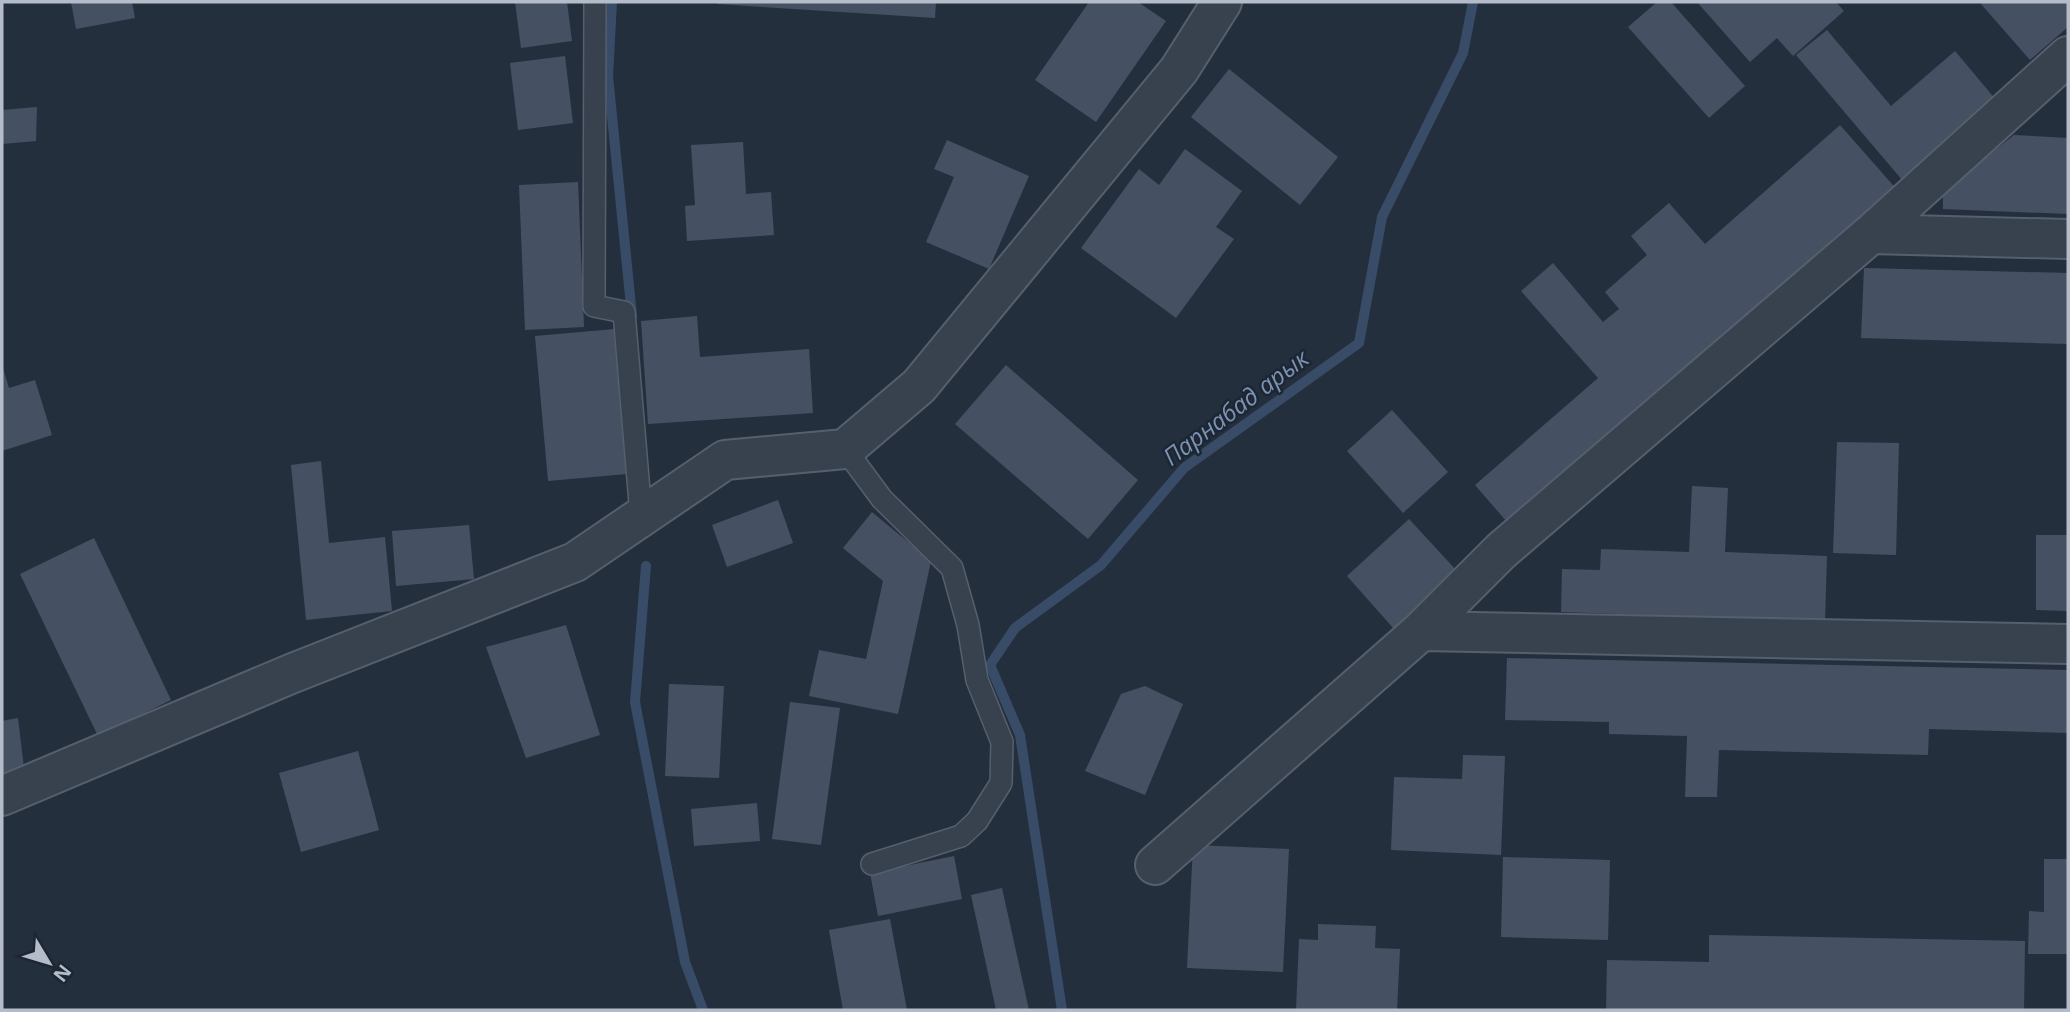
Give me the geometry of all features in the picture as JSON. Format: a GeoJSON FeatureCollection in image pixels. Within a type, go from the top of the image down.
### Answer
{"type":"FeatureCollection","features":[{"type":"Feature","properties":{"kind":"street"},"geometry":{"type":"LineString","coordinates":[[2,796],[293,673],[575,562],[725,460],[845,449],[919,386],[1179,70],[1222,2]]}},
{"type":"Feature","properties":{"kind":"street"},"geometry":{"type":"LineString","coordinates":[[1155,865],[1421,631],[1501,551],[1871,234],[2068,56]]}},
{"type":"Feature","properties":{"kind":"street"},"geometry":{"type":"LineString","coordinates":[[1871,234],[2068,239]]}},
{"type":"Feature","properties":{"kind":"street"},"geometry":{"type":"LineString","coordinates":[[1421,631],[2068,644]]}},
{"type":"Feature","properties":{"kind":"lane"},"geometry":{"type":"LineString","coordinates":[[595,2],[594,306],[624,312],[641,515]]}},
{"type":"Feature","properties":{"kind":"lane"},"geometry":{"type":"LineString","coordinates":[[845,449],[882,499],[952,568],[968,625],[977,680],[1002,742],[1001,783],[977,821],[961,836],[872,864]]}},
{"type":"Feature","properties":{"kind":"building"},"geometry":{"type":"Polygon","coordinates":[[[71,2],[132,2],[135,18],[76,29],[71,2]]]}},
{"type":"Feature","properties":{"kind":"building"},"geometry":{"type":"Polygon","coordinates":[[[515,2],[567,2],[572,41],[521,48],[515,2]]]}},
{"type":"Feature","properties":{"kind":"building"},"geometry":{"type":"Polygon","coordinates":[[[717,2],[936,2],[935,18],[717,2]]]}},
{"type":"Feature","properties":{"kind":"building"},"geometry":{"type":"Polygon","coordinates":[[[1089,2],[1138,2],[1166,21],[1096,122],[1035,80],[1089,2]]]}},
{"type":"Feature","properties":{"kind":"building"},"geometry":{"type":"Polygon","coordinates":[[[1657,2],[1671,2],[1745,86],[1709,118],[1628,27],[1657,2]]]}},
{"type":"Feature","properties":{"kind":"building"},"geometry":{"type":"Polygon","coordinates":[[[1697,2],[1836,2],[1844,11],[1793,56],[1777,38],[1750,62],[1697,2]]]}},
{"type":"Feature","properties":{"kind":"building"},"geometry":{"type":"Polygon","coordinates":[[[2068,2],[2068,27],[2030,60],[1981,4],[2068,2]]]}},
{"type":"Feature","properties":{"kind":"building"},"geometry":{"type":"Polygon","coordinates":[[[1827,30],[1891,106],[1955,51],[1997,101],[1903,181],[1796,55],[1827,30]]]}},
{"type":"Feature","properties":{"kind":"building"},"geometry":{"type":"Polygon","coordinates":[[[565,56],[573,123],[518,130],[510,63],[565,56]]]}},
{"type":"Feature","properties":{"kind":"building"},"geometry":{"type":"Polygon","coordinates":[[[1229,69],[1338,157],[1300,205],[1191,117],[1229,69]]]}},
{"type":"Feature","properties":{"kind":"building"},"geometry":{"type":"Polygon","coordinates":[[[37,107],[36,141],[2,144],[2,110],[37,107]]]}},
{"type":"Feature","properties":{"kind":"building"},"geometry":{"type":"Polygon","coordinates":[[[1840,125],[1899,192],[1513,529],[1475,485],[1598,378],[1521,291],[1553,263],[1603,322],[1619,309],[1605,292],[1647,255],[1631,236],[1669,203],[1705,244],[1840,125]]]}},
{"type":"Feature","properties":{"kind":"building"},"geometry":{"type":"Polygon","coordinates":[[[2014,135],[2068,138],[2068,214],[1943,209],[1943,191],[2014,135]]]}},
{"type":"Feature","properties":{"kind":"building"},"geometry":{"type":"Polygon","coordinates":[[[947,140],[1029,176],[989,269],[926,242],[954,177],[934,169],[947,140]]]}},
{"type":"Feature","properties":{"kind":"building"},"geometry":{"type":"Polygon","coordinates":[[[743,142],[746,194],[771,192],[774,235],[687,241],[685,206],[695,205],[691,145],[743,142]]]}},
{"type":"Feature","properties":{"kind":"building"},"geometry":{"type":"Polygon","coordinates":[[[1185,149],[1242,191],[1216,227],[1234,239],[1176,318],[1081,248],[1139,169],[1159,185],[1185,149]]]}},
{"type":"Feature","properties":{"kind":"building"},"geometry":{"type":"Polygon","coordinates":[[[578,182],[584,327],[525,330],[519,185],[578,182]]]}},
{"type":"Feature","properties":{"kind":"building"},"geometry":{"type":"Polygon","coordinates":[[[1864,268],[2068,273],[2068,344],[1861,338],[1864,268]]]}},
{"type":"Feature","properties":{"kind":"building"},"geometry":{"type":"Polygon","coordinates":[[[697,316],[700,357],[809,349],[813,413],[648,424],[641,321],[697,316]]]}},
{"type":"Feature","properties":{"kind":"building"},"geometry":{"type":"Polygon","coordinates":[[[615,329],[627,474],[548,481],[535,336],[615,329]]]}},
{"type":"Feature","properties":{"kind":"building"},"geometry":{"type":"Polygon","coordinates":[[[2,365],[9,388],[35,380],[52,435],[2,451],[2,365]]]}},
{"type":"Feature","properties":{"kind":"building"},"geometry":{"type":"Polygon","coordinates":[[[1006,365],[1138,480],[1088,539],[955,424],[1006,365]]]}},
{"type":"Feature","properties":{"kind":"building"},"geometry":{"type":"Polygon","coordinates":[[[1392,410],[1448,472],[1403,513],[1347,451],[1392,410]]]}},
{"type":"Feature","properties":{"kind":"building"},"geometry":{"type":"Polygon","coordinates":[[[1837,442],[1899,443],[1896,555],[1833,553],[1837,442]]]}},
{"type":"Feature","properties":{"kind":"building"},"geometry":{"type":"Polygon","coordinates":[[[321,461],[329,543],[385,537],[392,611],[306,620],[291,465],[321,461]]]}},
{"type":"Feature","properties":{"kind":"building"},"geometry":{"type":"Polygon","coordinates":[[[1692,486],[1728,488],[1725,552],[1827,556],[1825,621],[1561,612],[1562,569],[1600,570],[1601,549],[1689,552],[1692,486]]]}},
{"type":"Feature","properties":{"kind":"building"},"geometry":{"type":"Polygon","coordinates":[[[778,500],[793,543],[727,567],[712,525],[778,500]]]}},
{"type":"Feature","properties":{"kind":"building"},"geometry":{"type":"Polygon","coordinates":[[[872,512],[931,561],[898,714],[809,696],[819,650],[866,659],[883,581],[843,548],[872,512]]]}},
{"type":"Feature","properties":{"kind":"building"},"geometry":{"type":"Polygon","coordinates":[[[1409,519],[1457,571],[1394,629],[1347,576],[1409,519]]]}},
{"type":"Feature","properties":{"kind":"building"},"geometry":{"type":"Polygon","coordinates":[[[469,525],[474,579],[396,586],[392,531],[469,525]]]}},
{"type":"Feature","properties":{"kind":"building"},"geometry":{"type":"Polygon","coordinates":[[[2036,535],[2068,535],[2068,611],[2036,610],[2036,535]]]}},
{"type":"Feature","properties":{"kind":"building"},"geometry":{"type":"Polygon","coordinates":[[[94,538],[171,700],[98,736],[20,574],[94,538]]]}},
{"type":"Feature","properties":{"kind":"building"},"geometry":{"type":"Polygon","coordinates":[[[566,625],[600,735],[526,758],[486,647],[566,625]]]}},
{"type":"Feature","properties":{"kind":"building"},"geometry":{"type":"Polygon","coordinates":[[[1507,658],[2068,670],[2068,733],[1929,729],[1928,755],[1719,750],[1717,797],[1685,797],[1687,736],[1609,734],[1609,722],[1505,720],[1507,658]]]}},
{"type":"Feature","properties":{"kind":"building"},"geometry":{"type":"Polygon","coordinates":[[[669,684],[724,686],[719,778],[665,776],[669,684]]]}},
{"type":"Feature","properties":{"kind":"building"},"geometry":{"type":"Polygon","coordinates":[[[1145,686],[1183,704],[1145,795],[1085,771],[1121,694],[1145,686]]]}},
{"type":"Feature","properties":{"kind":"building"},"geometry":{"type":"Polygon","coordinates":[[[790,702],[840,708],[821,845],[772,839],[790,702]]]}},
{"type":"Feature","properties":{"kind":"building"},"geometry":{"type":"Polygon","coordinates":[[[18,718],[24,768],[2,775],[2,721],[18,718]]]}},
{"type":"Feature","properties":{"kind":"building"},"geometry":{"type":"Polygon","coordinates":[[[358,751],[379,830],[301,852],[279,773],[358,751]]]}},
{"type":"Feature","properties":{"kind":"building"},"geometry":{"type":"Polygon","coordinates":[[[1463,755],[1505,756],[1501,855],[1391,850],[1394,777],[1462,779],[1463,755]]]}},
{"type":"Feature","properties":{"kind":"building"},"geometry":{"type":"Polygon","coordinates":[[[757,803],[760,841],[694,846],[691,809],[757,803]]]}},
{"type":"Feature","properties":{"kind":"building"},"geometry":{"type":"Polygon","coordinates":[[[1193,845],[1289,849],[1283,972],[1187,968],[1193,845]]]}},
{"type":"Feature","properties":{"kind":"building"},"geometry":{"type":"Polygon","coordinates":[[[954,856],[962,899],[878,916],[870,873],[954,856]]]}},
{"type":"Feature","properties":{"kind":"building"},"geometry":{"type":"Polygon","coordinates":[[[1503,857],[1610,860],[1608,940],[1501,937],[1503,857]]]}},
{"type":"Feature","properties":{"kind":"building"},"geometry":{"type":"Polygon","coordinates":[[[2044,859],[2068,859],[2068,954],[2028,954],[2029,911],[2044,912],[2044,859]]]}},
{"type":"Feature","properties":{"kind":"building"},"geometry":{"type":"Polygon","coordinates":[[[1002,888],[1029,1010],[996,1010],[971,895],[1002,888]]]}},
{"type":"Feature","properties":{"kind":"building"},"geometry":{"type":"Polygon","coordinates":[[[890,919],[907,1010],[843,1010],[829,930],[890,919]]]}},
{"type":"Feature","properties":{"kind":"building"},"geometry":{"type":"Polygon","coordinates":[[[1318,924],[1376,926],[1375,948],[1400,949],[1397,1010],[1296,1010],[1299,939],[1318,940],[1318,924]]]}},
{"type":"Feature","properties":{"kind":"building"},"geometry":{"type":"Polygon","coordinates":[[[1709,935],[2025,941],[2024,1010],[1606,1010],[1607,960],[1709,962],[1709,935]]]}},
{"type":"Feature","properties":{"kind":"waterway"},"geometry":{"type":"LineString","coordinates":[[612,2],[608,76],[632,316]]}},
{"type":"Feature","properties":{"kind":"waterway","name":"Парнабад арык"},"geometry":{"type":"LineString","coordinates":[[1062,1010],[1020,735],[990,665],[1015,628],[1101,565],[1184,468],[1359,343],[1382,217],[1463,53],[1473,2]]}},
{"type":"Feature","properties":{"kind":"waterway"},"geometry":{"type":"LineString","coordinates":[[646,566],[635,702],[685,962],[703,1010]]}}]}
